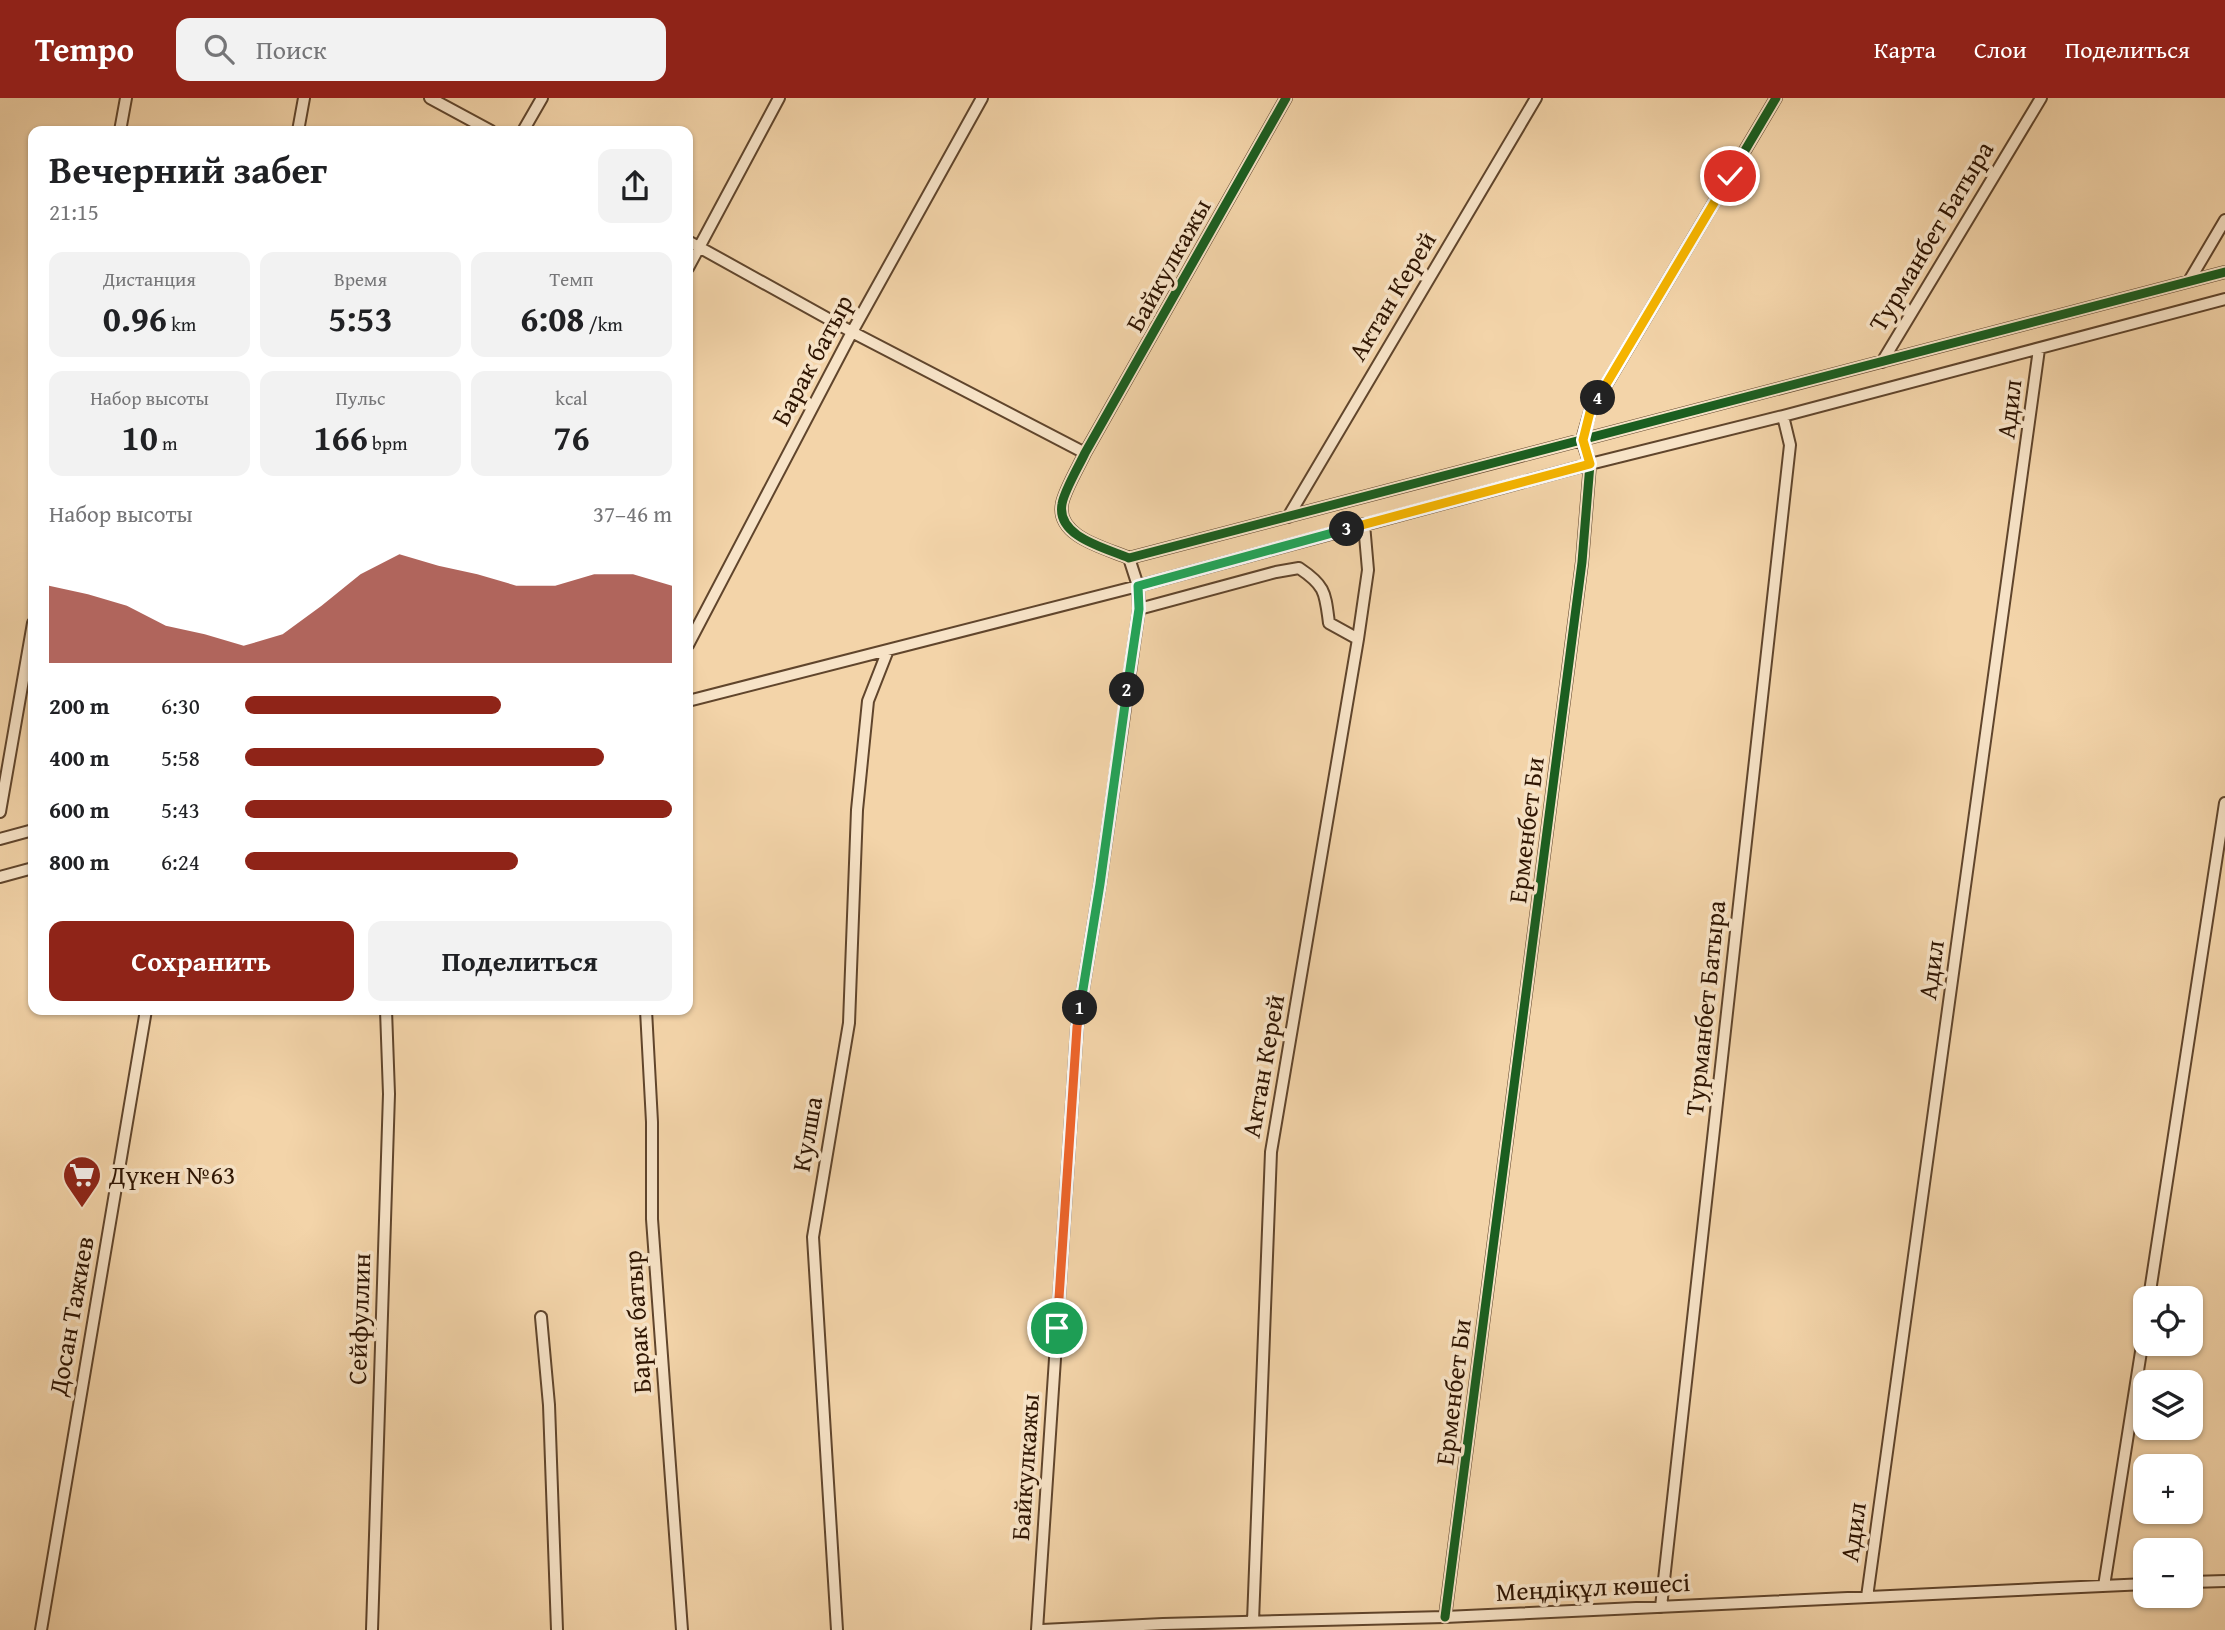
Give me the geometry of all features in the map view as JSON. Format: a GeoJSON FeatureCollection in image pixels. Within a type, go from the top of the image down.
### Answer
{"type":"FeatureCollection","features":[{"type":"Feature","properties":{"kind":"street"},"geometry":{"type":"LineString","coordinates":[[121,126],[126,98]]}},
{"type":"Feature","properties":{"kind":"street"},"geometry":{"type":"LineString","coordinates":[[299,126],[304,98]]}},
{"type":"Feature","properties":{"kind":"street"},"geometry":{"type":"LineString","coordinates":[[430,98],[482,126]]}},
{"type":"Feature","properties":{"kind":"street"},"geometry":{"type":"LineString","coordinates":[[526,126],[542,98]]}},
{"type":"Feature","properties":{"kind":"street"},"geometry":{"type":"LineString","coordinates":[[693,258],[779,98]]}},
{"type":"Feature","properties":{"kind":"street","name":"Барак батыр"},"geometry":{"type":"LineString","coordinates":[[693,635],[852,332],[982,98]]}},
{"type":"Feature","properties":{"kind":"street","name":"Байкулкажы"},"geometry":{"type":"LineString","coordinates":[[1037,1630],[1077,1027],[1139,609],[1138,586],[1129,558],[1077,535],[1068,528],[1063,518],[1062,504],[1086,453],[1286,98]]}},
{"type":"Feature","properties":{"kind":"street","name":"Актан Керей"},"geometry":{"type":"LineString","coordinates":[[1288,517],[1536,98]]}},
{"type":"Feature","properties":{"kind":"street"},"geometry":{"type":"LineString","coordinates":[[1583,440],[1590,412],[1776,98]]}},
{"type":"Feature","properties":{"kind":"street","name":"Турманбет Батыра"},"geometry":{"type":"LineString","coordinates":[[1882,362],[2040,98]]}},
{"type":"Feature","properties":{"kind":"street"},"geometry":{"type":"LineString","coordinates":[[2189,281],[2225,220]]}},
{"type":"Feature","properties":{"kind":"street"},"geometry":{"type":"LineString","coordinates":[[693,244],[852,332],[1086,453]]}},
{"type":"Feature","properties":{"kind":"street"},"geometry":{"type":"LineString","coordinates":[[1129,558],[2225,272]]}},
{"type":"Feature","properties":{"kind":"street"},"geometry":{"type":"LineString","coordinates":[[693,700],[1138,586],[1590,464],[2225,299]]}},
{"type":"Feature","properties":{"kind":"street","name":"Адил"},"geometry":{"type":"LineString","coordinates":[[1867,1597],[2039,349]]}},
{"type":"Feature","properties":{"kind":"street","name":"Турманбет Батыра"},"geometry":{"type":"LineString","coordinates":[[1661,1607],[1789,459],[1790,445],[1783,416]]}},
{"type":"Feature","properties":{"kind":"street","name":"Ерменбет Би"},"geometry":{"type":"LineString","coordinates":[[1445,1616],[1582,562],[1590,464],[1583,440]]}},
{"type":"Feature","properties":{"kind":"street","name":"Актан Керей"},"geometry":{"type":"LineString","coordinates":[[1253,1622],[1271,1152],[1358,639],[1368,570],[1364,524]]}},
{"type":"Feature","properties":{"kind":"street"},"geometry":{"type":"LineString","coordinates":[[1139,609],[1299,568],[1314,578],[1327,596],[1329,623],[1358,639]]}},
{"type":"Feature","properties":{"kind":"street","name":"Кулша"},"geometry":{"type":"LineString","coordinates":[[837,1630],[813,1237],[849,1023],[857,810],[868,701],[888,650]]}},
{"type":"Feature","properties":{"kind":"street"},"geometry":{"type":"LineString","coordinates":[[0,812],[28,652]]}},
{"type":"Feature","properties":{"kind":"street"},"geometry":{"type":"LineString","coordinates":[[2151,1286],[2225,803]]}},
{"type":"Feature","properties":{"kind":"street"},"geometry":{"type":"LineString","coordinates":[[0,839],[28,831]]}},
{"type":"Feature","properties":{"kind":"street"},"geometry":{"type":"LineString","coordinates":[[0,877],[28,869]]}},
{"type":"Feature","properties":{"kind":"street","name":"Досан Тажиев"},"geometry":{"type":"LineString","coordinates":[[41,1630],[145,1015]]}},
{"type":"Feature","properties":{"kind":"street","name":"Сейфуллин"},"geometry":{"type":"LineString","coordinates":[[372,1630],[389,1094],[386,1015]]}},
{"type":"Feature","properties":{"kind":"street","name":"Барак батыр"},"geometry":{"type":"LineString","coordinates":[[646,1015],[652,1122],[653,1219],[682,1630]]}},
{"type":"Feature","properties":{"kind":"street"},"geometry":{"type":"LineString","coordinates":[[541,1317],[549,1405],[557,1630]]}},
{"type":"Feature","properties":{"kind":"street"},"geometry":{"type":"LineString","coordinates":[[2105,1586],[2140,1356]]}},
{"type":"Feature","properties":{"kind":"street"},"geometry":{"type":"LineString","coordinates":[[2203,1582],[2225,1581]]}},
{"type":"Feature","properties":{"kind":"street","name":"Меңдіқұл көшесі"},"geometry":{"type":"LineString","coordinates":[[1042,1630],[1445,1616],[2133,1585]]}},
{"type":"Feature","properties":{"kind":"cycle path"},"geometry":{"type":"LineString","coordinates":[[1286,98],[1085,453],[1063,499],[1062,515],[1074,533],[1129,558],[2225,272]]}},
{"type":"Feature","properties":{"kind":"cycle path"},"geometry":{"type":"LineString","coordinates":[[1445,1617],[1582,562],[1590,464],[1582,440],[1590,412],[1776,98]]}},
{"type":"Feature","properties":{"kind":"place","name":"Дүкен №63"},"geometry":{"type":"Point","coordinates":[82,1209]}},
{"type":"Feature","properties":{"kind":"route"},"geometry":{"type":"LineString","coordinates":[[1057,1328],[1077,1027],[1139,609],[1138,586],[1590,464],[1583,440],[1590,412],[1730,176]]}}]}
